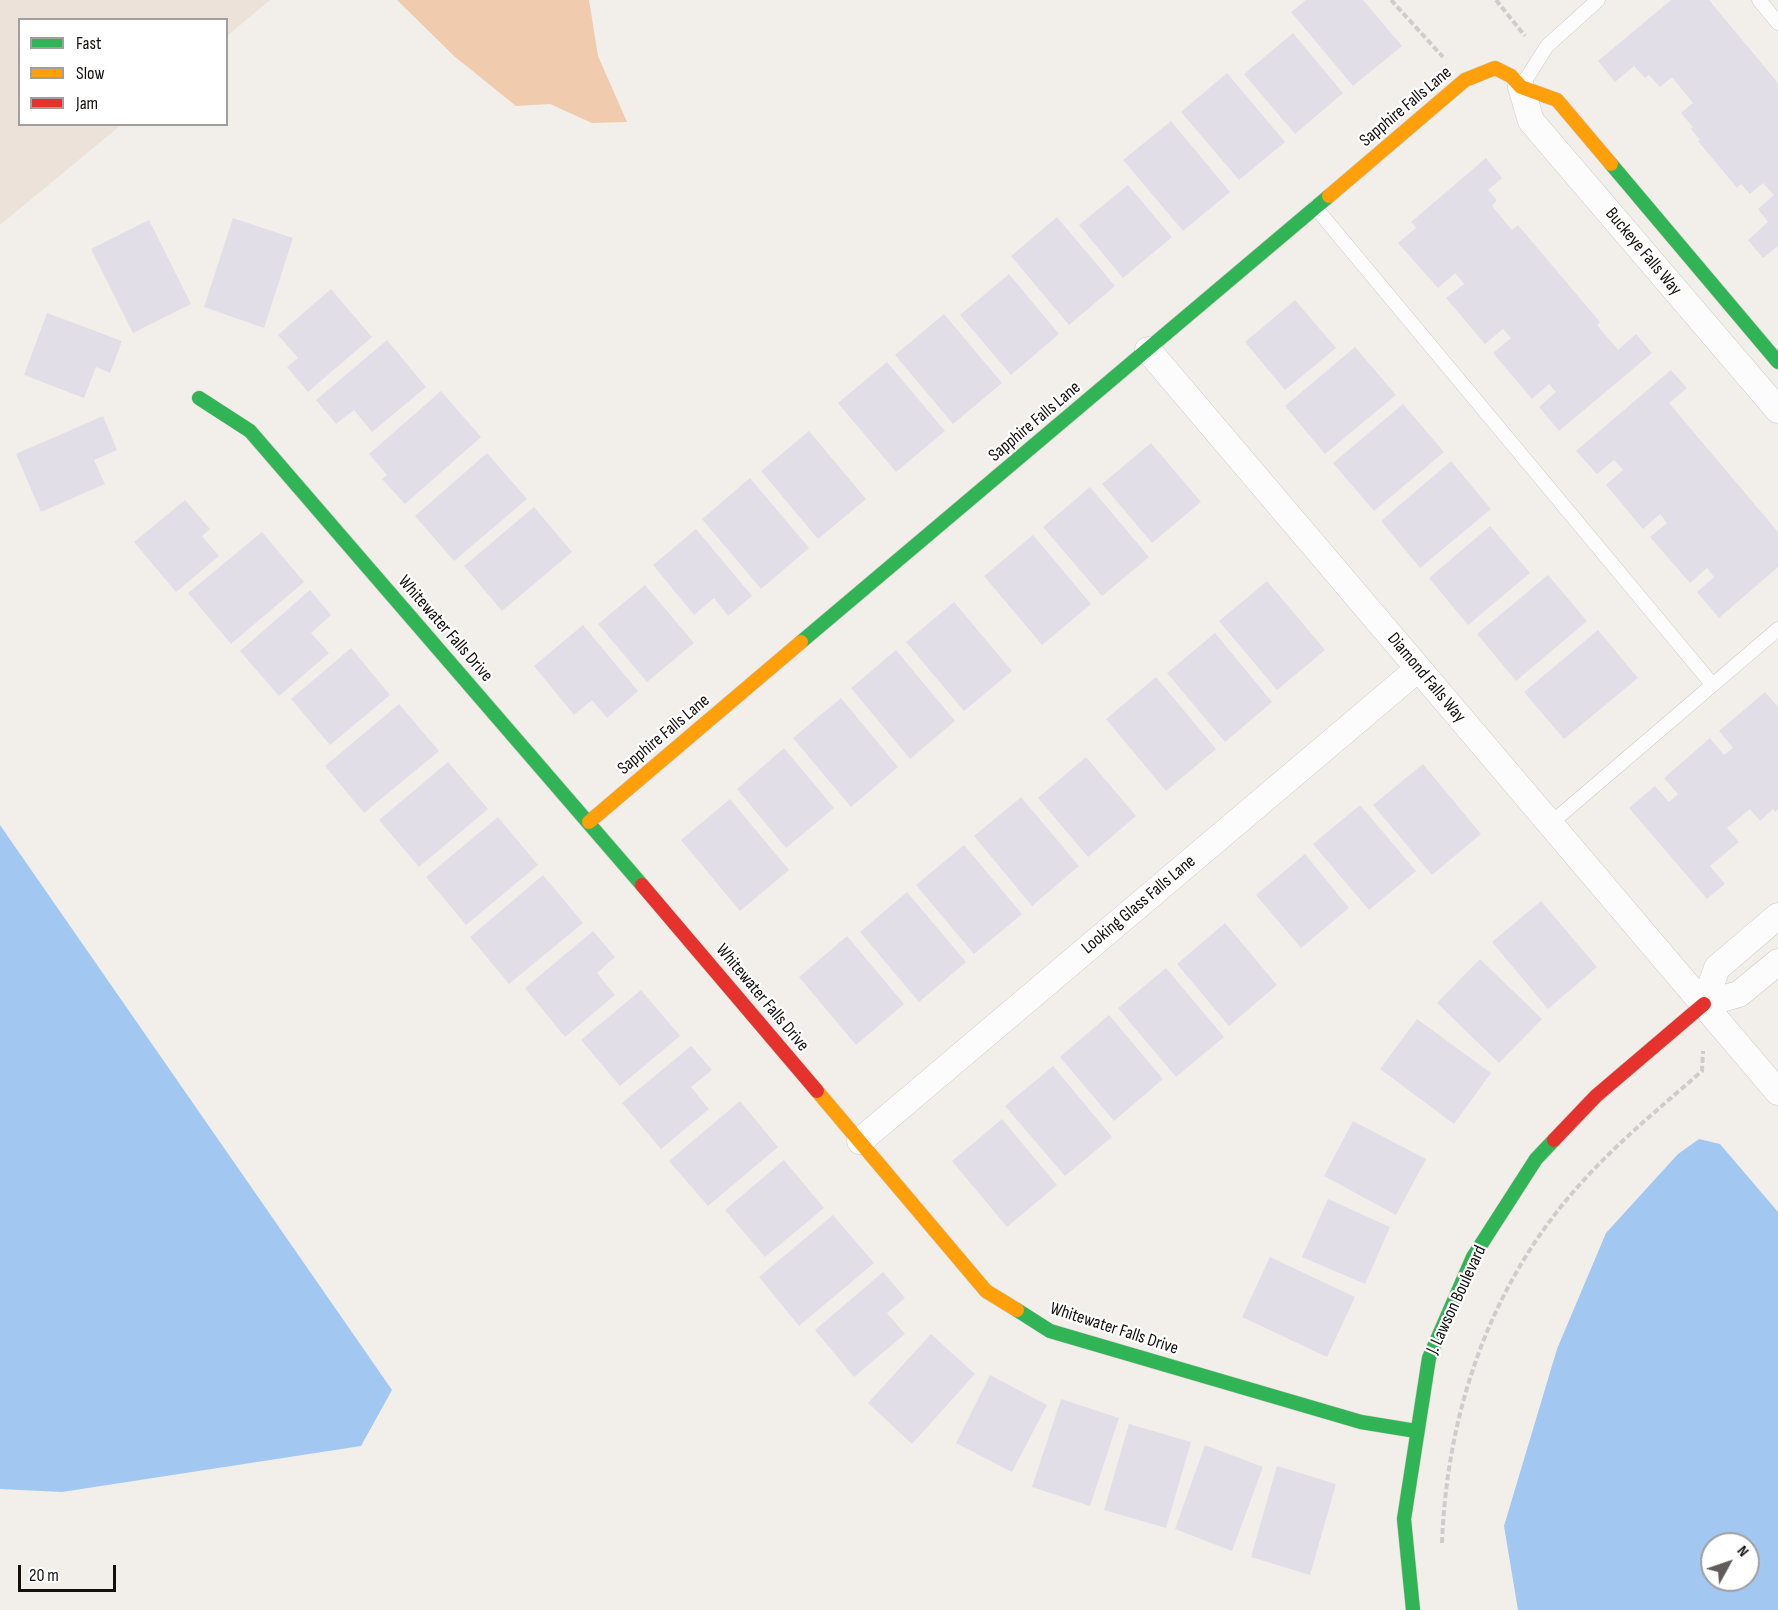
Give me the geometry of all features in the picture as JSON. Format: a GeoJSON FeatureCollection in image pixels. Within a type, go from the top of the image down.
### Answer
{"type":"FeatureCollection","features":[{"type":"Feature","properties":{"kind":"street","name":"Sapphire Falls Lane"},"geometry":{"type":"LineString","coordinates":[[589,822],[1465,80],[1495,68],[1516,82]]}},
{"type":"Feature","properties":{"kind":"street","name":"Buckeye Falls Way"},"geometry":{"type":"LineString","coordinates":[[1516,82],[1557,99],[1778,362]]}},
{"type":"Feature","properties":{"kind":"street","name":"Buckeye Falls Way"},"geometry":{"type":"LineString","coordinates":[[1516,82],[1531,121],[1778,410]]}},
{"type":"Feature","properties":{"kind":"street"},"geometry":{"type":"LineString","coordinates":[[1715,337],[1740,316]]}},
{"type":"Feature","properties":{"kind":"street","name":"Diamond Falls Way"},"geometry":{"type":"LineString","coordinates":[[1148,350],[1778,1092]]}},
{"type":"Feature","properties":{"kind":"street","name":"Whitewater Falls Drive"},"geometry":{"type":"LineString","coordinates":[[199,398],[250,431],[589,822],[986,1291],[1050,1331],[1361,1422],[1416,1431]]}},
{"type":"Feature","properties":{"kind":"street","name":"Looking Glass Falls Lane"},"geometry":{"type":"LineString","coordinates":[[860,1141],[1418,669]]}},
{"type":"Feature","properties":{"kind":"street","name":"J. Lawson Boulevard"},"geometry":{"type":"LineString","coordinates":[[1704,1004],[1717,968],[1778,916]]}},
{"type":"Feature","properties":{"kind":"street","name":"J. Lawson Boulevard"},"geometry":{"type":"LineString","coordinates":[[1413,1610],[1404,1519],[1416,1431],[1429,1358],[1473,1257],[1536,1159],[1596,1096],[1704,1004],[1739,994],[1778,962]]}},
{"type":"Feature","properties":{"kind":"lane"},"geometry":{"type":"LineString","coordinates":[[1516,82],[1547,46],[1598,0]]}},
{"type":"Feature","properties":{"kind":"lane"},"geometry":{"type":"LineString","coordinates":[[1759,0],[1778,23]]}},
{"type":"Feature","properties":{"kind":"lane"},"geometry":{"type":"LineString","coordinates":[[1315,207],[1712,684]]}},
{"type":"Feature","properties":{"kind":"lane"},"geometry":{"type":"LineString","coordinates":[[1550,824],[1778,629]]}},
{"type":"Feature","properties":{"kind":"path"},"geometry":{"type":"LineString","coordinates":[[1391,0],[1465,80]]}},
{"type":"Feature","properties":{"kind":"path"},"geometry":{"type":"LineString","coordinates":[[1496,0],[1525,37],[1516,82]]}},
{"type":"Feature","properties":{"kind":"path"},"geometry":{"type":"LineString","coordinates":[[1442,1552],[1444,1499],[1456,1422],[1478,1353],[1505,1292],[1539,1237],[1581,1183],[1629,1133],[1702,1071],[1704,1050]]}},
{"type":"Feature","properties":{"kind":"shaded area"},"geometry":{"type":"Polygon","coordinates":[[[0,0],[270,0],[228,35],[228,18],[18,18],[18,126],[120,126],[0,225],[0,0]]]}},
{"type":"Feature","properties":{"kind":"shaded area"},"geometry":{"type":"Polygon","coordinates":[[[397,0],[589,0],[598,56],[627,122],[592,123],[550,104],[516,106],[454,56],[397,0]]]}},
{"type":"Feature","properties":{"kind":"water"},"geometry":{"type":"Polygon","coordinates":[[[0,825],[392,1390],[361,1446],[62,1492],[0,1489],[0,825]]]}},
{"type":"Feature","properties":{"kind":"water"},"geometry":{"type":"Polygon","coordinates":[[[1699,1139],[1720,1144],[1778,1212],[1778,1610],[1518,1610],[1504,1526],[1557,1349],[1606,1233],[1678,1154],[1699,1139]]]}},
{"type":"Feature","properties":{"kind":"building"},"geometry":{"type":"Polygon","coordinates":[[[1306,0],[1363,0],[1402,46],[1353,86],[1291,12],[1306,0]]]}},
{"type":"Feature","properties":{"kind":"building"},"geometry":{"type":"Polygon","coordinates":[[[1671,0],[1709,0],[1778,83],[1778,246],[1763,258],[1748,240],[1768,222],[1758,209],[1774,195],[1763,183],[1750,194],[1741,184],[1737,188],[1698,141],[1700,140],[1691,129],[1693,127],[1681,113],[1693,103],[1672,77],[1660,87],[1649,75],[1645,78],[1634,66],[1615,82],[1598,61],[1671,0]]]}},
{"type":"Feature","properties":{"kind":"building"},"geometry":{"type":"Polygon","coordinates":[[[1293,33],[1343,93],[1295,134],[1244,74],[1293,33]]]}},
{"type":"Feature","properties":{"kind":"building"},"geometry":{"type":"Polygon","coordinates":[[[1227,73],[1285,142],[1239,180],[1181,112],[1227,73]]]}},
{"type":"Feature","properties":{"kind":"building"},"geometry":{"type":"Polygon","coordinates":[[[1171,121],[1230,192],[1183,231],[1123,160],[1171,121]]]}},
{"type":"Feature","properties":{"kind":"building"},"geometry":{"type":"Polygon","coordinates":[[[1486,158],[1502,178],[1488,190],[1497,200],[1492,206],[1512,230],[1518,225],[1600,322],[1597,325],[1618,350],[1636,334],[1652,353],[1559,431],[1539,407],[1556,392],[1549,384],[1532,399],[1493,353],[1511,338],[1503,329],[1485,344],[1446,298],[1464,284],[1455,273],[1438,288],[1398,243],[1416,228],[1411,222],[1486,158]]]}},
{"type":"Feature","properties":{"kind":"building"},"geometry":{"type":"Polygon","coordinates":[[[1128,185],[1172,237],[1123,278],[1079,225],[1128,185]]]}},
{"type":"Feature","properties":{"kind":"building"},"geometry":{"type":"Polygon","coordinates":[[[1057,217],[1115,286],[1069,325],[1011,256],[1057,217]]]}},
{"type":"Feature","properties":{"kind":"building"},"geometry":{"type":"Polygon","coordinates":[[[233,218],[293,238],[264,328],[204,307],[233,218]]]}},
{"type":"Feature","properties":{"kind":"building"},"geometry":{"type":"Polygon","coordinates":[[[149,220],[191,304],[133,333],[91,249],[149,220]]]}},
{"type":"Feature","properties":{"kind":"building"},"geometry":{"type":"Polygon","coordinates":[[[1009,274],[1059,334],[1011,375],[960,315],[1009,274]]]}},
{"type":"Feature","properties":{"kind":"building"},"geometry":{"type":"Polygon","coordinates":[[[331,289],[372,337],[308,392],[287,367],[298,358],[278,335],[331,289]]]}},
{"type":"Feature","properties":{"kind":"building"},"geometry":{"type":"Polygon","coordinates":[[[1295,300],[1336,348],[1285,390],[1245,342],[1295,300]]]}},
{"type":"Feature","properties":{"kind":"building"},"geometry":{"type":"Polygon","coordinates":[[[47,313],[122,341],[110,373],[96,367],[84,398],[24,375],[47,313]]]}},
{"type":"Feature","properties":{"kind":"building"},"geometry":{"type":"Polygon","coordinates":[[[944,314],[1002,383],[953,424],[895,355],[944,314]]]}},
{"type":"Feature","properties":{"kind":"building"},"geometry":{"type":"Polygon","coordinates":[[[387,340],[426,387],[372,432],[354,410],[336,424],[316,400],[387,340]]]}},
{"type":"Feature","properties":{"kind":"building"},"geometry":{"type":"Polygon","coordinates":[[[1355,347],[1396,395],[1325,454],[1285,406],[1355,347]]]}},
{"type":"Feature","properties":{"kind":"building"},"geometry":{"type":"Polygon","coordinates":[[[887,362],[945,431],[896,472],[838,403],[887,362]]]}},
{"type":"Feature","properties":{"kind":"building"},"geometry":{"type":"Polygon","coordinates":[[[1671,370],[1687,388],[1669,403],[1778,532],[1778,567],[1719,618],[1697,592],[1714,577],[1707,568],[1690,583],[1650,537],[1667,523],[1660,514],[1643,529],[1606,485],[1623,470],[1614,460],[1597,474],[1576,451],[1671,370]]]}},
{"type":"Feature","properties":{"kind":"building"},"geometry":{"type":"Polygon","coordinates":[[[441,391],[481,437],[405,504],[382,479],[387,475],[369,454],[441,391]]]}},
{"type":"Feature","properties":{"kind":"building"},"geometry":{"type":"Polygon","coordinates":[[[1403,404],[1444,452],[1374,511],[1333,463],[1403,404]]]}},
{"type":"Feature","properties":{"kind":"building"},"geometry":{"type":"Polygon","coordinates":[[[103,416],[117,450],[94,460],[105,484],[41,512],[16,454],[103,416]]]}},
{"type":"Feature","properties":{"kind":"building"},"geometry":{"type":"Polygon","coordinates":[[[809,431],[866,499],[818,539],[761,471],[809,431]]]}},
{"type":"Feature","properties":{"kind":"building"},"geometry":{"type":"Polygon","coordinates":[[[1151,443],[1201,502],[1152,543],[1102,484],[1151,443]]]}},
{"type":"Feature","properties":{"kind":"building"},"geometry":{"type":"Polygon","coordinates":[[[487,453],[527,499],[454,561],[415,516],[487,453]]]}},
{"type":"Feature","properties":{"kind":"building"},"geometry":{"type":"Polygon","coordinates":[[[1451,461],[1491,509],[1420,568],[1381,521],[1451,461]]]}},
{"type":"Feature","properties":{"kind":"building"},"geometry":{"type":"Polygon","coordinates":[[[750,478],[809,548],[761,589],[702,519],[750,478]]]}},
{"type":"Feature","properties":{"kind":"building"},"geometry":{"type":"Polygon","coordinates":[[[1090,487],[1149,557],[1102,596],[1043,527],[1090,487]]]}},
{"type":"Feature","properties":{"kind":"building"},"geometry":{"type":"Polygon","coordinates":[[[185,500],[210,529],[202,536],[219,556],[176,592],[134,542],[185,500]]]}},
{"type":"Feature","properties":{"kind":"building"},"geometry":{"type":"Polygon","coordinates":[[[534,507],[572,552],[502,611],[464,566],[534,507]]]}},
{"type":"Feature","properties":{"kind":"building"},"geometry":{"type":"Polygon","coordinates":[[[1490,526],[1530,573],[1468,625],[1429,578],[1490,526]]]}},
{"type":"Feature","properties":{"kind":"building"},"geometry":{"type":"Polygon","coordinates":[[[696,529],[752,596],[728,616],[714,598],[694,615],[653,565],[696,529]]]}},
{"type":"Feature","properties":{"kind":"building"},"geometry":{"type":"Polygon","coordinates":[[[262,532],[304,582],[231,644],[188,593],[262,532]]]}},
{"type":"Feature","properties":{"kind":"building"},"geometry":{"type":"Polygon","coordinates":[[[1033,535],[1091,604],[1042,645],[984,576],[1033,535]]]}},
{"type":"Feature","properties":{"kind":"building"},"geometry":{"type":"Polygon","coordinates":[[[1548,575],[1587,621],[1516,681],[1477,634],[1548,575]]]}},
{"type":"Feature","properties":{"kind":"building"},"geometry":{"type":"Polygon","coordinates":[[[1267,581],[1325,650],[1277,690],[1219,621],[1267,581]]]}},
{"type":"Feature","properties":{"kind":"building"},"geometry":{"type":"Polygon","coordinates":[[[645,585],[694,643],[647,682],[598,624],[645,585]]]}},
{"type":"Feature","properties":{"kind":"building"},"geometry":{"type":"Polygon","coordinates":[[[310,590],[331,615],[311,633],[329,653],[279,696],[240,651],[310,590]]]}},
{"type":"Feature","properties":{"kind":"building"},"geometry":{"type":"Polygon","coordinates":[[[954,602],[1012,671],[964,711],[906,642],[954,602]]]}},
{"type":"Feature","properties":{"kind":"building"},"geometry":{"type":"Polygon","coordinates":[[[583,625],[638,691],[607,718],[592,700],[574,715],[534,666],[583,625]]]}},
{"type":"Feature","properties":{"kind":"building"},"geometry":{"type":"Polygon","coordinates":[[[1598,630],[1638,678],[1564,739],[1524,692],[1598,630]]]}},
{"type":"Feature","properties":{"kind":"building"},"geometry":{"type":"Polygon","coordinates":[[[1215,633],[1272,702],[1225,742],[1167,673],[1215,633]]]}},
{"type":"Feature","properties":{"kind":"building"},"geometry":{"type":"Polygon","coordinates":[[[351,648],[390,695],[330,745],[291,699],[351,648]]]}},
{"type":"Feature","properties":{"kind":"building"},"geometry":{"type":"Polygon","coordinates":[[[896,650],[955,721],[910,759],[851,688],[896,650]]]}},
{"type":"Feature","properties":{"kind":"building"},"geometry":{"type":"Polygon","coordinates":[[[1156,677],[1216,749],[1166,791],[1106,719],[1156,677]]]}},
{"type":"Feature","properties":{"kind":"building"},"geometry":{"type":"Polygon","coordinates":[[[1765,692],[1778,707],[1778,809],[1775,812],[1773,809],[1760,821],[1750,809],[1727,828],[1739,842],[1710,866],[1725,884],[1707,899],[1629,808],[1655,786],[1669,802],[1678,794],[1664,778],[1710,738],[1724,755],[1733,748],[1719,731],[1765,692]]]}},
{"type":"Feature","properties":{"kind":"building"},"geometry":{"type":"Polygon","coordinates":[[[841,698],[898,767],[851,807],[793,738],[841,698]]]}},
{"type":"Feature","properties":{"kind":"building"},"geometry":{"type":"Polygon","coordinates":[[[399,704],[439,751],[364,813],[325,766],[399,704]]]}},
{"type":"Feature","properties":{"kind":"building"},"geometry":{"type":"Polygon","coordinates":[[[784,748],[834,808],[786,848],[737,789],[784,748]]]}},
{"type":"Feature","properties":{"kind":"building"},"geometry":{"type":"Polygon","coordinates":[[[1086,757],[1136,816],[1088,857],[1038,798],[1086,757]]]}},
{"type":"Feature","properties":{"kind":"building"},"geometry":{"type":"Polygon","coordinates":[[[448,762],[488,809],[419,867],[379,820],[448,762]]]}},
{"type":"Feature","properties":{"kind":"building"},"geometry":{"type":"Polygon","coordinates":[[[1423,764],[1481,834],[1432,875],[1373,805],[1423,764]]]}},
{"type":"Feature","properties":{"kind":"building"},"geometry":{"type":"Polygon","coordinates":[[[1021,797],[1079,866],[1032,906],[974,836],[1021,797]]]}},
{"type":"Feature","properties":{"kind":"building"},"geometry":{"type":"Polygon","coordinates":[[[730,799],[789,870],[740,911],[681,840],[730,799]]]}},
{"type":"Feature","properties":{"kind":"building"},"geometry":{"type":"Polygon","coordinates":[[[1360,805],[1416,871],[1369,910],[1313,844],[1360,805]]]}},
{"type":"Feature","properties":{"kind":"building"},"geometry":{"type":"Polygon","coordinates":[[[498,817],[538,865],[466,925],[426,877],[498,817]]]}},
{"type":"Feature","properties":{"kind":"building"},"geometry":{"type":"Polygon","coordinates":[[[964,845],[1022,914],[974,954],[916,885],[964,845]]]}},
{"type":"Feature","properties":{"kind":"building"},"geometry":{"type":"Polygon","coordinates":[[[1305,854],[1349,908],[1301,948],[1256,895],[1305,854]]]}},
{"type":"Feature","properties":{"kind":"building"},"geometry":{"type":"Polygon","coordinates":[[[543,875],[583,923],[509,984],[470,937],[543,875]]]}},
{"type":"Feature","properties":{"kind":"building"},"geometry":{"type":"Polygon","coordinates":[[[907,892],[966,962],[919,1002],[860,932],[907,892]]]}},
{"type":"Feature","properties":{"kind":"building"},"geometry":{"type":"Polygon","coordinates":[[[1541,901],[1597,967],[1548,1009],[1492,942],[1541,901]]]}},
{"type":"Feature","properties":{"kind":"building"},"geometry":{"type":"Polygon","coordinates":[[[1225,923],[1277,985],[1229,1026],[1177,964],[1225,923]]]}},
{"type":"Feature","properties":{"kind":"building"},"geometry":{"type":"Polygon","coordinates":[[[593,931],[615,957],[597,973],[615,995],[565,1037],[525,988],[593,931]]]}},
{"type":"Feature","properties":{"kind":"building"},"geometry":{"type":"Polygon","coordinates":[[[847,936],[904,1004],[856,1045],[799,977],[847,936]]]}},
{"type":"Feature","properties":{"kind":"building"},"geometry":{"type":"Polygon","coordinates":[[[1480,959],[1542,1019],[1499,1063],[1437,1003],[1480,959]]]}},
{"type":"Feature","properties":{"kind":"building"},"geometry":{"type":"Polygon","coordinates":[[[1166,968],[1224,1037],[1176,1077],[1118,1008],[1166,968]]]}},
{"type":"Feature","properties":{"kind":"building"},"geometry":{"type":"Polygon","coordinates":[[[641,990],[680,1036],[620,1086],[581,1040],[641,990]]]}},
{"type":"Feature","properties":{"kind":"building"},"geometry":{"type":"Polygon","coordinates":[[[1109,1015],[1163,1079],[1114,1121],[1060,1057],[1109,1015]]]}},
{"type":"Feature","properties":{"kind":"building"},"geometry":{"type":"Polygon","coordinates":[[[1417,1019],[1491,1073],[1454,1124],[1380,1069],[1417,1019]]]}},
{"type":"Feature","properties":{"kind":"building"},"geometry":{"type":"Polygon","coordinates":[[[691,1046],[712,1070],[691,1087],[709,1109],[661,1149],[622,1103],[691,1046]]]}},
{"type":"Feature","properties":{"kind":"building"},"geometry":{"type":"Polygon","coordinates":[[[1053,1066],[1112,1137],[1065,1176],[1005,1106],[1053,1066]]]}},
{"type":"Feature","properties":{"kind":"building"},"geometry":{"type":"Polygon","coordinates":[[[740,1101],[778,1147],[708,1206],[669,1161],[740,1101]]]}},
{"type":"Feature","properties":{"kind":"building"},"geometry":{"type":"Polygon","coordinates":[[[1002,1119],[1057,1185],[1007,1227],[952,1161],[1002,1119]]]}},
{"type":"Feature","properties":{"kind":"building"},"geometry":{"type":"Polygon","coordinates":[[[1353,1121],[1426,1159],[1396,1215],[1324,1176],[1353,1121]]]}},
{"type":"Feature","properties":{"kind":"building"},"geometry":{"type":"Polygon","coordinates":[[[784,1160],[824,1208],[765,1257],[725,1210],[784,1160]]]}},
{"type":"Feature","properties":{"kind":"building"},"geometry":{"type":"Polygon","coordinates":[[[1328,1199],[1390,1227],[1365,1284],[1302,1257],[1328,1199]]]}},
{"type":"Feature","properties":{"kind":"building"},"geometry":{"type":"Polygon","coordinates":[[[833,1215],[874,1263],[799,1326],[759,1277],[833,1215]]]}},
{"type":"Feature","properties":{"kind":"building"},"geometry":{"type":"Polygon","coordinates":[[[1270,1257],[1355,1297],[1327,1357],[1242,1317],[1270,1257]]]}},
{"type":"Feature","properties":{"kind":"building"},"geometry":{"type":"Polygon","coordinates":[[[883,1272],[905,1298],[887,1313],[905,1334],[854,1377],[815,1330],[883,1272]]]}},
{"type":"Feature","properties":{"kind":"building"},"geometry":{"type":"Polygon","coordinates":[[[931,1334],[975,1374],[912,1444],[868,1403],[931,1334]]]}},
{"type":"Feature","properties":{"kind":"building"},"geometry":{"type":"Polygon","coordinates":[[[990,1375],[1047,1405],[1012,1472],[956,1443],[990,1375]]]}},
{"type":"Feature","properties":{"kind":"building"},"geometry":{"type":"Polygon","coordinates":[[[1061,1399],[1119,1418],[1090,1506],[1032,1487],[1061,1399]]]}},
{"type":"Feature","properties":{"kind":"building"},"geometry":{"type":"Polygon","coordinates":[[[1129,1424],[1191,1442],[1166,1528],[1104,1510],[1129,1424]]]}},
{"type":"Feature","properties":{"kind":"building"},"geometry":{"type":"Polygon","coordinates":[[[1205,1445],[1263,1467],[1232,1551],[1175,1529],[1205,1445]]]}},
{"type":"Feature","properties":{"kind":"building"},"geometry":{"type":"Polygon","coordinates":[[[1277,1466],[1336,1484],[1310,1575],[1251,1557],[1277,1466]]]}},
{"type":"Feature","properties":{"kind":"traffic: fast"},"geometry":{"type":"LineString","coordinates":[[1611,164],[1778,362]]}},
{"type":"Feature","properties":{"kind":"traffic: fast"},"geometry":{"type":"LineString","coordinates":[[801,642],[1329,196]]}},
{"type":"Feature","properties":{"kind":"traffic: fast"},"geometry":{"type":"LineString","coordinates":[[199,398],[250,431],[642,885]]}},
{"type":"Feature","properties":{"kind":"traffic: fast"},"geometry":{"type":"LineString","coordinates":[[1413,1610],[1404,1519],[1429,1358],[1473,1257],[1536,1159],[1554,1140]]}},
{"type":"Feature","properties":{"kind":"traffic: fast"},"geometry":{"type":"LineString","coordinates":[[1017,1310],[1050,1331],[1361,1422],[1416,1431]]}},
{"type":"Feature","properties":{"kind":"traffic: slow"},"geometry":{"type":"LineString","coordinates":[[1329,196],[1465,80],[1495,68],[1511,76],[1521,87],[1557,100],[1611,164]]}},
{"type":"Feature","properties":{"kind":"traffic: slow"},"geometry":{"type":"LineString","coordinates":[[589,822],[801,642]]}},
{"type":"Feature","properties":{"kind":"traffic: slow"},"geometry":{"type":"LineString","coordinates":[[817,1091],[986,1291],[1017,1310]]}},
{"type":"Feature","properties":{"kind":"traffic: jam"},"geometry":{"type":"LineString","coordinates":[[642,885],[817,1091]]}},
{"type":"Feature","properties":{"kind":"traffic: jam"},"geometry":{"type":"LineString","coordinates":[[1554,1140],[1596,1096],[1704,1004]]}}]}
